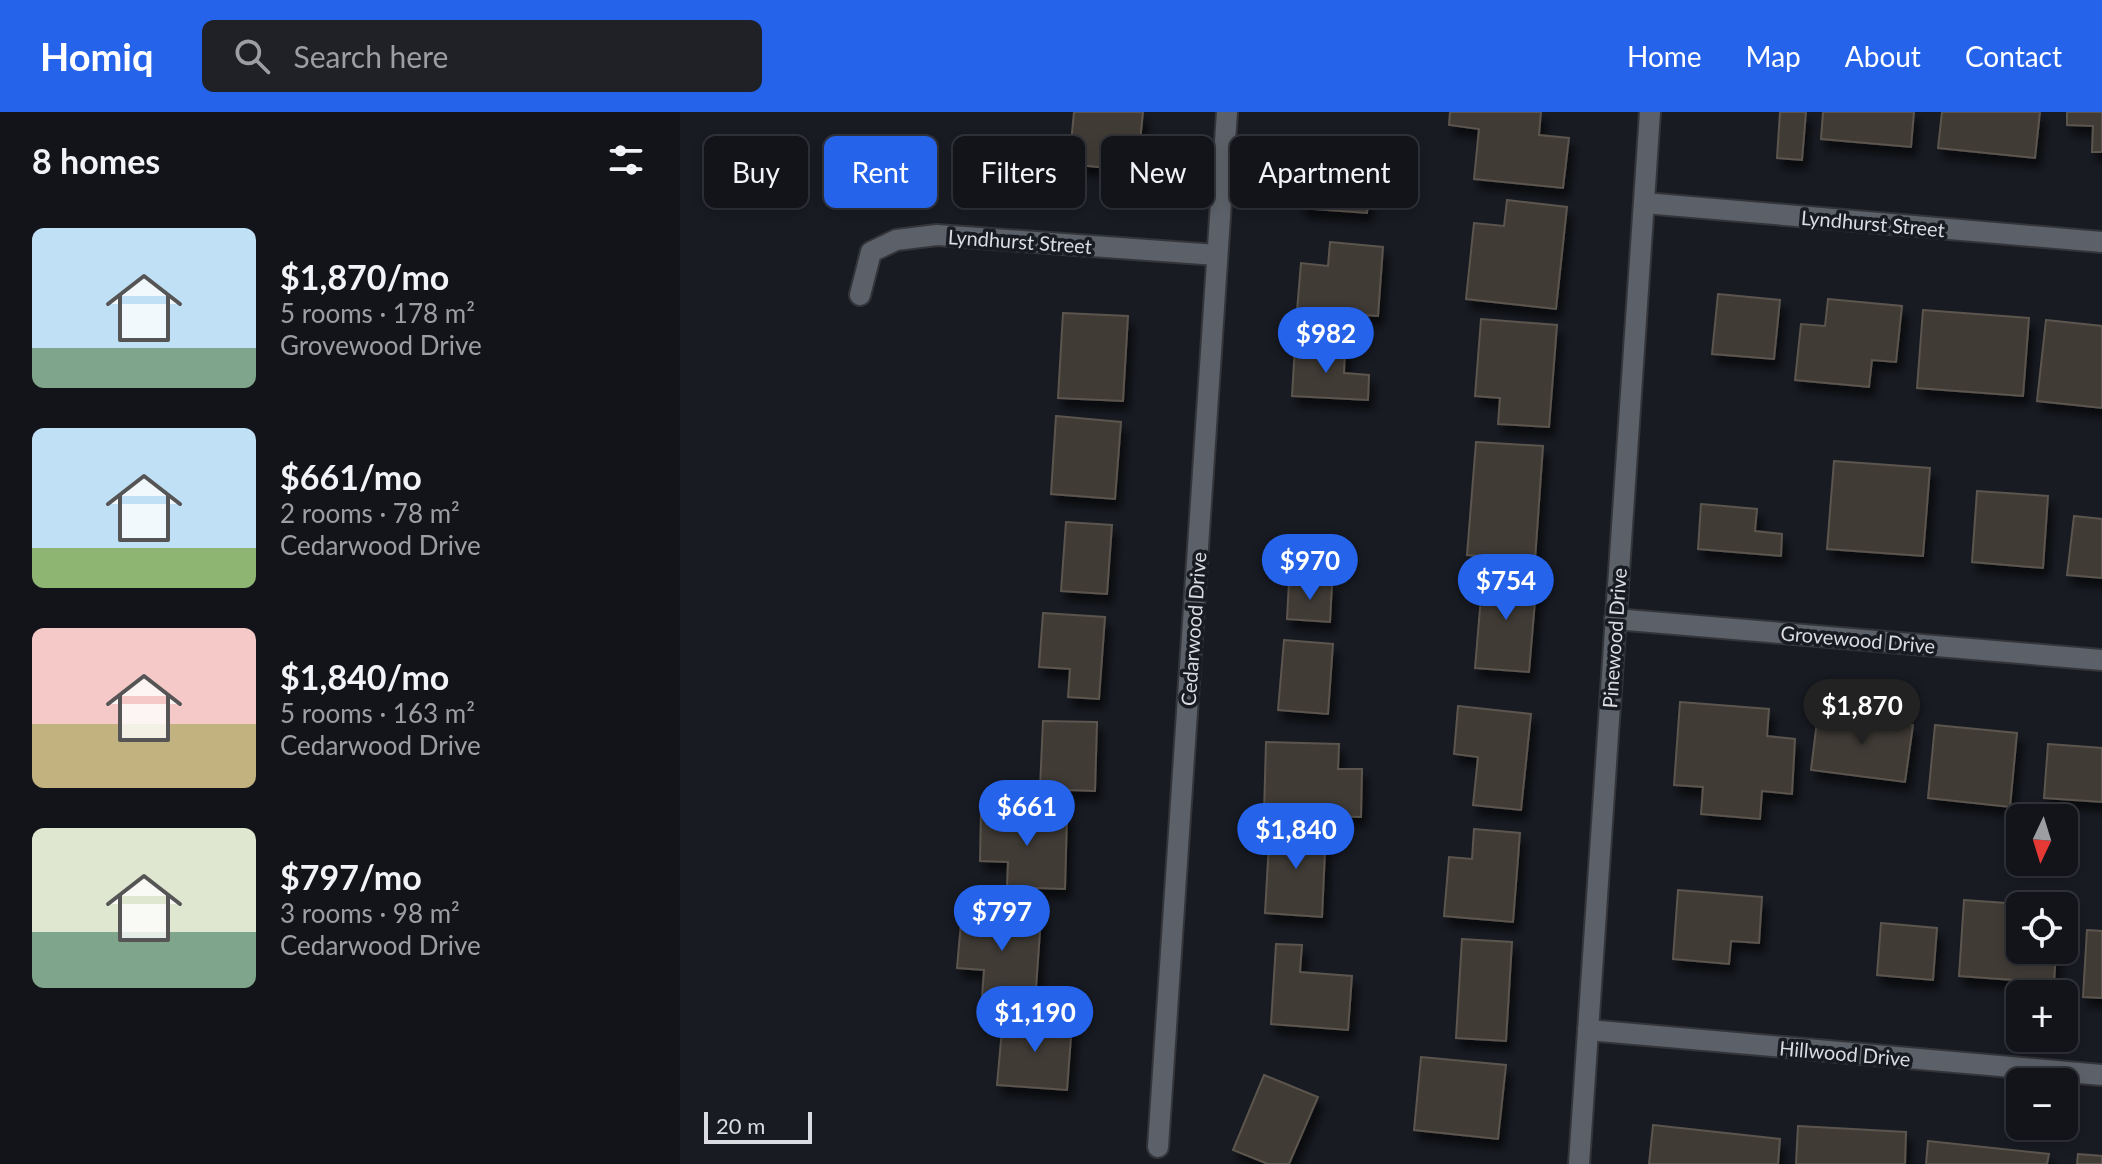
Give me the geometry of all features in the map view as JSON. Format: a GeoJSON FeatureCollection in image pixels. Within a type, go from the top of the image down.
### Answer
{"type":"FeatureCollection","features":[{"type":"Feature","properties":{"kind":"street","name":"Cedarwood Drive"},"geometry":{"type":"LineString","coordinates":[[1158,1147],[1227,112]]}},
{"type":"Feature","properties":{"kind":"street","name":"Pinewood Drive"},"geometry":{"type":"LineString","coordinates":[[1579,1164],[1650,112]]}},
{"type":"Feature","properties":{"kind":"street","name":"Lyndhurst Street"},"geometry":{"type":"LineString","coordinates":[[1644,203],[2102,242]]}},
{"type":"Feature","properties":{"kind":"street","name":"Lyndhurst Street"},"geometry":{"type":"LineString","coordinates":[[860,295],[871,252],[896,240],[937,235],[1217,255]]}},
{"type":"Feature","properties":{"kind":"street","name":"Grovewood Drive"},"geometry":{"type":"LineString","coordinates":[[1615,619],[2102,660]]}},
{"type":"Feature","properties":{"kind":"street","name":"Hillwood Drive"},"geometry":{"type":"LineString","coordinates":[[1588,1030],[2102,1075]]}},
{"type":"Feature","properties":{"kind":"building"},"geometry":{"type":"Polygon","coordinates":[[[1074,112],[1143,112],[1141,136],[1101,136],[1101,167],[1085,166],[1085,136],[1072,136],[1074,112]]]}},
{"type":"Feature","properties":{"kind":"building"},"geometry":{"type":"Polygon","coordinates":[[[1450,112],[1541,112],[1539,135],[1569,138],[1563,188],[1474,179],[1479,129],[1449,125],[1450,112]]]}},
{"type":"Feature","properties":{"kind":"building"},"geometry":{"type":"Polygon","coordinates":[[[1780,112],[1806,112],[1802,160],[1777,158],[1780,112]]]}},
{"type":"Feature","properties":{"kind":"building"},"geometry":{"type":"Polygon","coordinates":[[[1823,112],[1914,112],[1911,147],[1821,139],[1823,112]]]}},
{"type":"Feature","properties":{"kind":"building"},"geometry":{"type":"Polygon","coordinates":[[[1942,112],[2040,112],[2035,158],[1938,148],[1942,112]]]}},
{"type":"Feature","properties":{"kind":"building"},"geometry":{"type":"Polygon","coordinates":[[[2067,112],[2102,112],[2102,152],[2092,152],[2093,126],[2067,125],[2067,112]]]}},
{"type":"Feature","properties":{"kind":"building"},"geometry":{"type":"Polygon","coordinates":[[[1507,200],[1567,207],[1556,309],[1466,299],[1474,223],[1504,226],[1507,200]]]}},
{"type":"Feature","properties":{"kind":"building"},"geometry":{"type":"Polygon","coordinates":[[[1301,208],[1367,208],[1367,213],[1301,208]]]}},
{"type":"Feature","properties":{"kind":"building"},"geometry":{"type":"Polygon","coordinates":[[[1330,242],[1383,247],[1378,316],[1297,311],[1301,263],[1328,266],[1330,242]]]}},
{"type":"Feature","properties":{"kind":"building"},"geometry":{"type":"Polygon","coordinates":[[[1718,294],[1780,300],[1774,359],[1712,354],[1718,294]]]}},
{"type":"Feature","properties":{"kind":"building"},"geometry":{"type":"Polygon","coordinates":[[[1828,299],[1902,306],[1896,362],[1872,360],[1869,387],[1795,380],[1801,324],[1825,326],[1828,299]]]}},
{"type":"Feature","properties":{"kind":"building"},"geometry":{"type":"Polygon","coordinates":[[[1923,310],[2029,318],[2023,396],[1917,388],[1923,310]]]}},
{"type":"Feature","properties":{"kind":"building"},"geometry":{"type":"Polygon","coordinates":[[[1063,313],[1128,316],[1123,401],[1058,398],[1063,313]]]}},
{"type":"Feature","properties":{"kind":"building"},"geometry":{"type":"Polygon","coordinates":[[[1481,319],[1557,325],[1549,427],[1498,424],[1500,398],[1475,396],[1481,319]]]}},
{"type":"Feature","properties":{"kind":"building"},"geometry":{"type":"Polygon","coordinates":[[[2046,320],[2102,326],[2102,408],[2037,401],[2046,320]]]}},
{"type":"Feature","properties":{"kind":"building"},"geometry":{"type":"Polygon","coordinates":[[[1295,346],[1345,348],[1344,373],[1369,375],[1368,400],[1292,396],[1295,346]]]}},
{"type":"Feature","properties":{"kind":"building"},"geometry":{"type":"Polygon","coordinates":[[[1056,416],[1121,422],[1115,499],[1051,494],[1056,416]]]}},
{"type":"Feature","properties":{"kind":"building"},"geometry":{"type":"Polygon","coordinates":[[[1476,442],[1543,446],[1535,560],[1467,555],[1476,442]]]}},
{"type":"Feature","properties":{"kind":"building"},"geometry":{"type":"Polygon","coordinates":[[[1834,461],[1930,468],[1923,556],[1827,549],[1834,461]]]}},
{"type":"Feature","properties":{"kind":"building"},"geometry":{"type":"Polygon","coordinates":[[[1977,491],[2048,496],[2043,568],[1972,562],[1977,491]]]}},
{"type":"Feature","properties":{"kind":"building"},"geometry":{"type":"Polygon","coordinates":[[[1701,504],[1757,509],[1755,531],[1782,534],[1781,556],[1698,549],[1701,504]]]}},
{"type":"Feature","properties":{"kind":"building"},"geometry":{"type":"Polygon","coordinates":[[[2074,516],[2102,519],[2102,578],[2067,575],[2074,516]]]}},
{"type":"Feature","properties":{"kind":"building"},"geometry":{"type":"Polygon","coordinates":[[[1066,522],[1112,525],[1107,594],[1061,591],[1066,522]]]}},
{"type":"Feature","properties":{"kind":"building"},"geometry":{"type":"Polygon","coordinates":[[[1483,573],[1537,577],[1529,672],[1475,668],[1483,573]]]}},
{"type":"Feature","properties":{"kind":"building"},"geometry":{"type":"Polygon","coordinates":[[[1289,581],[1332,584],[1330,622],[1287,619],[1289,581]]]}},
{"type":"Feature","properties":{"kind":"building"},"geometry":{"type":"Polygon","coordinates":[[[1043,613],[1105,617],[1099,699],[1068,697],[1070,669],[1039,667],[1043,613]]]}},
{"type":"Feature","properties":{"kind":"building"},"geometry":{"type":"Polygon","coordinates":[[[1284,640],[1333,644],[1328,714],[1278,710],[1284,640]]]}},
{"type":"Feature","properties":{"kind":"building"},"geometry":{"type":"Polygon","coordinates":[[[1680,702],[1769,709],[1767,736],[1795,739],[1792,794],[1762,791],[1760,819],[1701,814],[1703,787],[1674,785],[1680,702]]]}},
{"type":"Feature","properties":{"kind":"building"},"geometry":{"type":"Polygon","coordinates":[[[1458,706],[1531,714],[1521,810],[1473,805],[1478,757],[1454,754],[1458,706]]]}},
{"type":"Feature","properties":{"kind":"building"},"geometry":{"type":"Polygon","coordinates":[[[1818,713],[1913,725],[1905,782],[1811,770],[1818,713]]]}},
{"type":"Feature","properties":{"kind":"building"},"geometry":{"type":"Polygon","coordinates":[[[1043,721],[1097,722],[1095,791],[1040,789],[1043,721]]]}},
{"type":"Feature","properties":{"kind":"building"},"geometry":{"type":"Polygon","coordinates":[[[1935,725],[2017,733],[2010,804],[2006,807],[1928,798],[1935,725]]]}},
{"type":"Feature","properties":{"kind":"building"},"geometry":{"type":"Polygon","coordinates":[[[1266,742],[1339,744],[1338,769],[1362,769],[1361,817],[1264,814],[1266,742]]]}},
{"type":"Feature","properties":{"kind":"building"},"geometry":{"type":"Polygon","coordinates":[[[2048,744],[2102,748],[2102,802],[2044,798],[2048,744]]]}},
{"type":"Feature","properties":{"kind":"building"},"geometry":{"type":"Polygon","coordinates":[[[981,812],[1067,815],[1065,889],[1007,887],[1008,862],[980,861],[981,812]]]}},
{"type":"Feature","properties":{"kind":"building"},"geometry":{"type":"Polygon","coordinates":[[[1270,826],[1326,829],[1322,917],[1265,913],[1270,826]]]}},
{"type":"Feature","properties":{"kind":"building"},"geometry":{"type":"Polygon","coordinates":[[[1474,829],[1520,833],[1513,922],[1444,916],[1449,857],[1472,859],[1474,829]]]}},
{"type":"Feature","properties":{"kind":"building"},"geometry":{"type":"Polygon","coordinates":[[[1678,890],[1762,897],[1759,943],[1731,941],[1729,964],[1673,959],[1678,890]]]}},
{"type":"Feature","properties":{"kind":"building"},"geometry":{"type":"Polygon","coordinates":[[[1964,900],[2006,903],[2006,964],[2055,964],[2054,980],[1959,976],[1964,900]]]}},
{"type":"Feature","properties":{"kind":"building"},"geometry":{"type":"Polygon","coordinates":[[[962,911],[1041,917],[1035,1002],[982,998],[984,970],[957,968],[962,911]]]}},
{"type":"Feature","properties":{"kind":"building"},"geometry":{"type":"Polygon","coordinates":[[[1881,923],[1937,928],[1933,980],[1877,975],[1881,923]]]}},
{"type":"Feature","properties":{"kind":"building"},"geometry":{"type":"Polygon","coordinates":[[[2087,930],[2102,931],[2102,998],[2083,997],[2087,930]]]}},
{"type":"Feature","properties":{"kind":"building"},"geometry":{"type":"Polygon","coordinates":[[[1462,939],[1512,942],[1506,1041],[1456,1038],[1462,939]]]}},
{"type":"Feature","properties":{"kind":"building"},"geometry":{"type":"Polygon","coordinates":[[[1276,944],[1302,945],[1300,972],[1352,976],[1348,1030],[1271,1024],[1276,944]]]}},
{"type":"Feature","properties":{"kind":"building"},"geometry":{"type":"Polygon","coordinates":[[[1003,1018],[1072,1023],[1067,1090],[997,1085],[1003,1018]]]}},
{"type":"Feature","properties":{"kind":"building"},"geometry":{"type":"Polygon","coordinates":[[[1421,1057],[1506,1065],[1498,1139],[1414,1130],[1421,1057]]]}},
{"type":"Feature","properties":{"kind":"building"},"geometry":{"type":"Polygon","coordinates":[[[1264,1075],[1318,1097],[1289,1164],[1268,1164],[1233,1150],[1264,1075]]]}},
{"type":"Feature","properties":{"kind":"building"},"geometry":{"type":"Polygon","coordinates":[[[1653,1125],[1780,1139],[1778,1164],[1649,1164],[1653,1125]]]}},
{"type":"Feature","properties":{"kind":"building"},"geometry":{"type":"Polygon","coordinates":[[[1798,1126],[1906,1132],[1905,1164],[1796,1164],[1798,1126]]]}},
{"type":"Feature","properties":{"kind":"building"},"geometry":{"type":"Polygon","coordinates":[[[1928,1141],[2049,1154],[2047,1164],[1926,1164],[1928,1141]]]}},
{"type":"Feature","properties":{"kind":"building"},"geometry":{"type":"Polygon","coordinates":[[[2078,1154],[2102,1156],[2102,1164],[2077,1164],[2078,1154]]]}}]}
